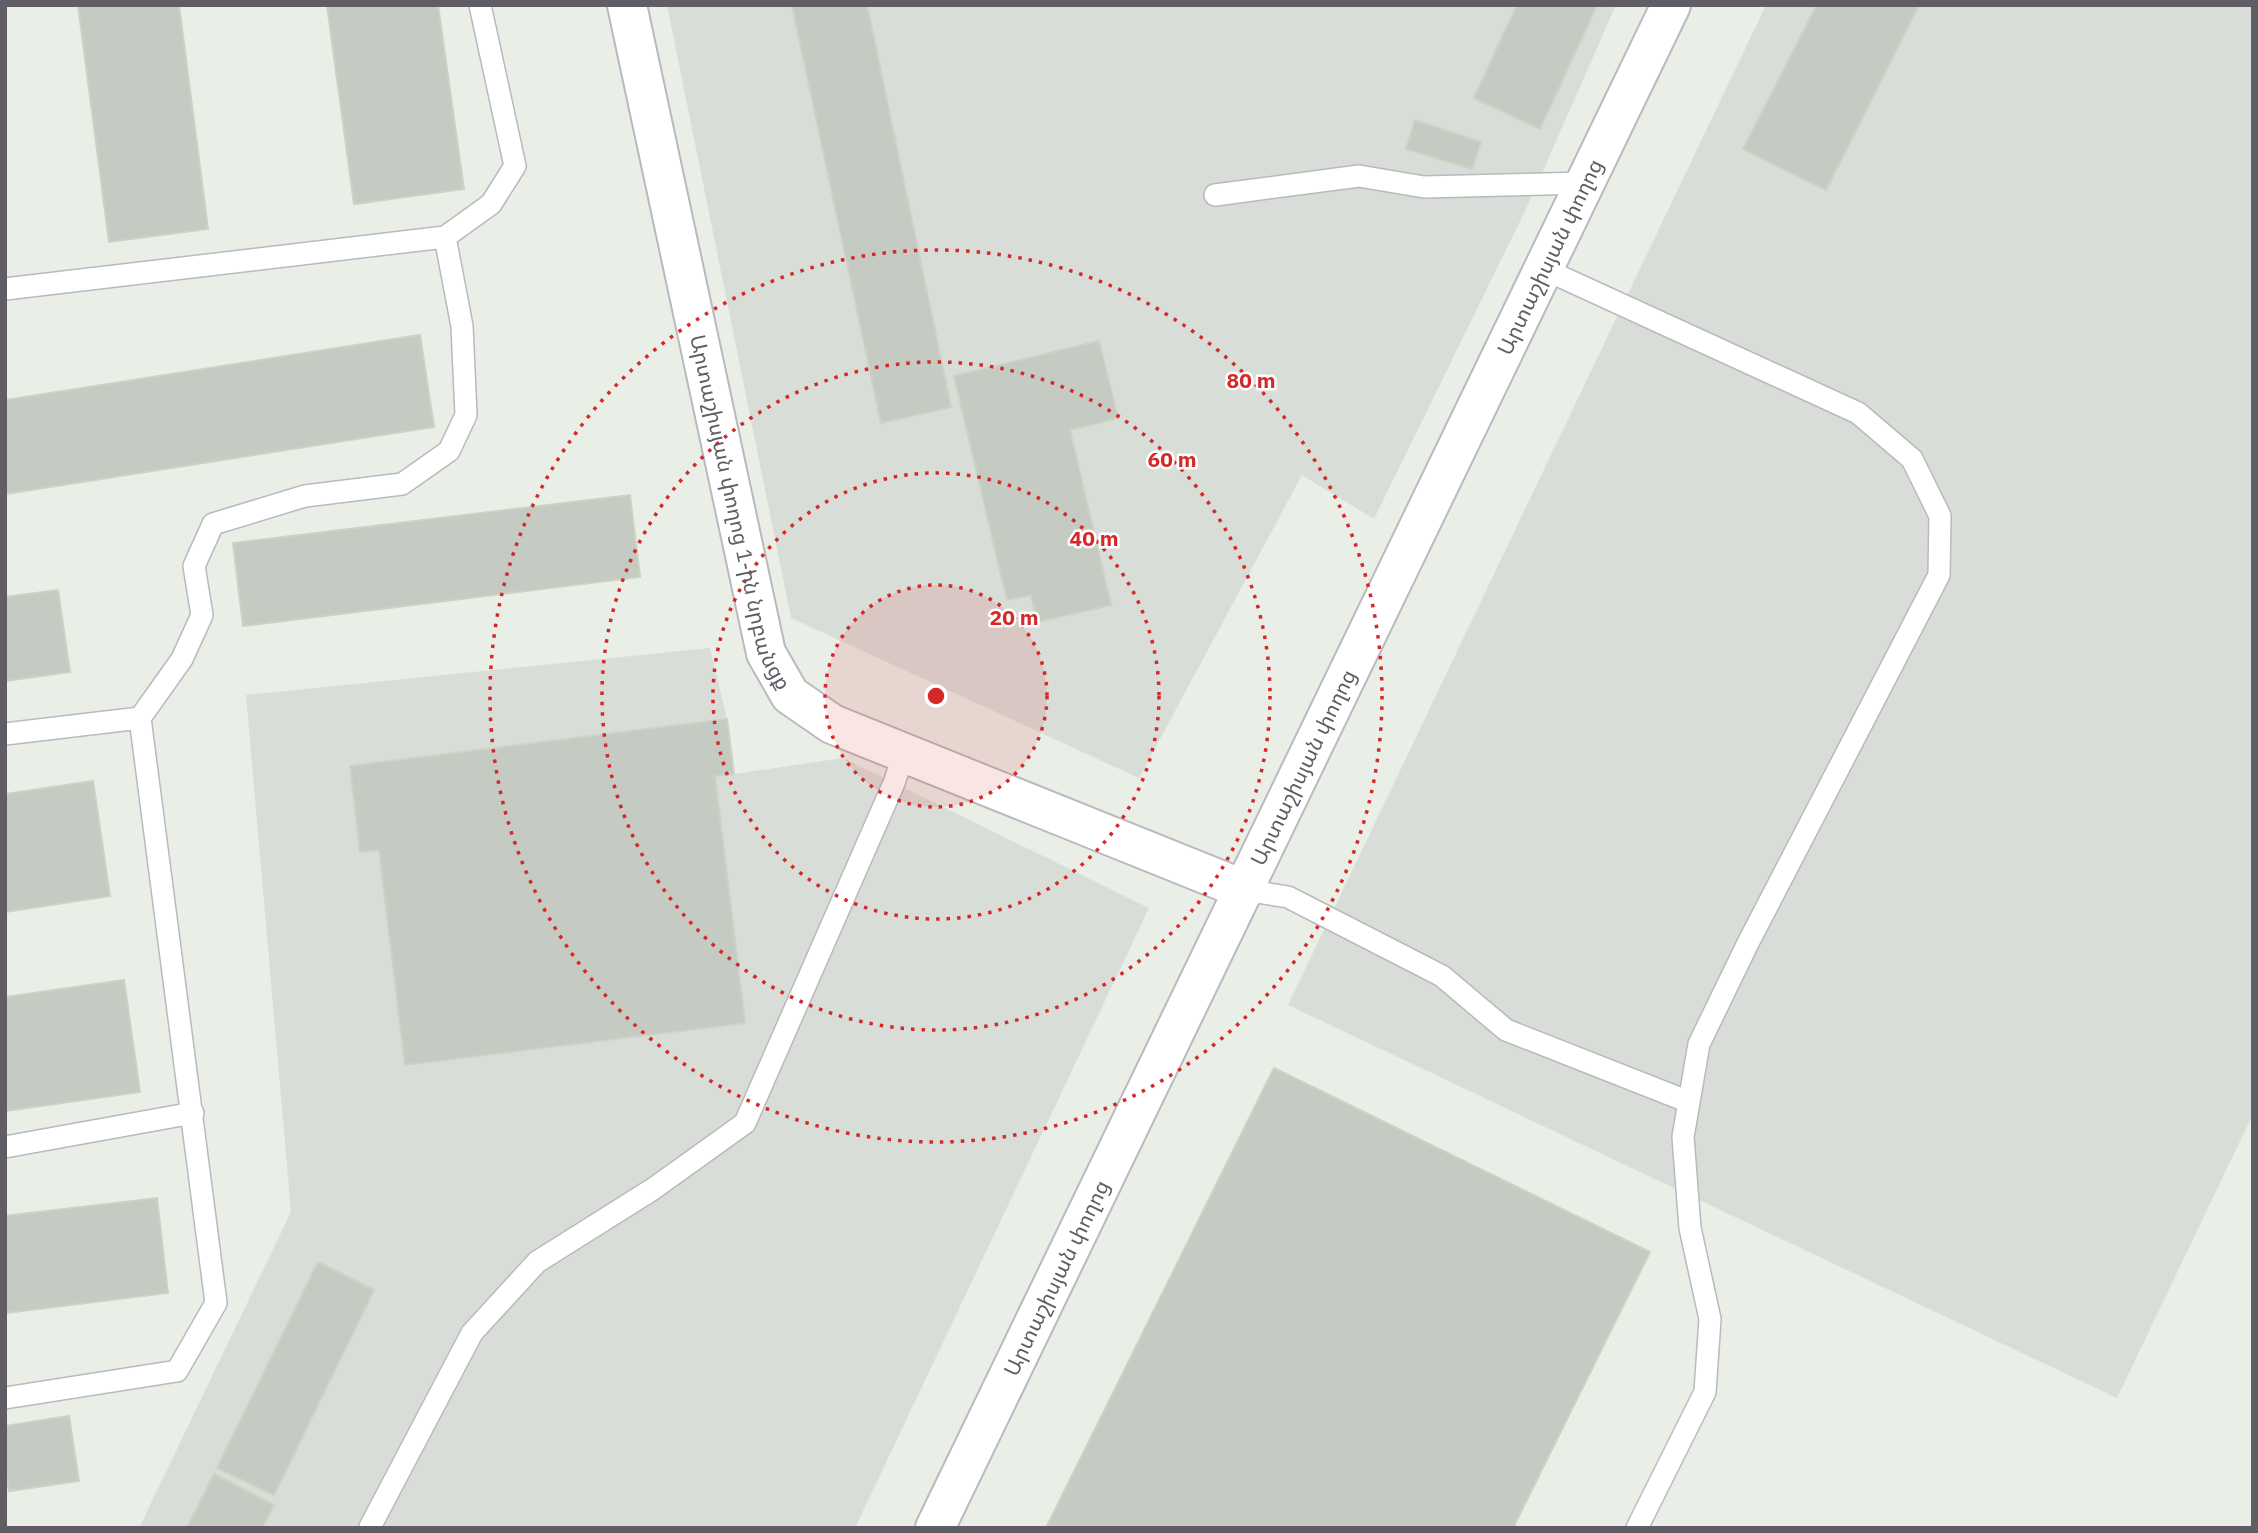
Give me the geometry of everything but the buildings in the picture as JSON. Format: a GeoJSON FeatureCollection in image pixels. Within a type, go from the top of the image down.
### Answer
{"type":"FeatureCollection","features":[{"type":"Feature","properties":{"kind":"street","name":"Արտաշիսյան փողոց 1-ին նրբանցք"},"geometry":{"type":"LineString","coordinates":[[626,5],[766,653],[790,695],[832,724],[1245,890]]}},
{"type":"Feature","properties":{"kind":"street","name":"Արտաշիսյան փողոց"},"geometry":{"type":"LineString","coordinates":[[934,1528],[1671,5]]}},
{"type":"Feature","properties":{"kind":"lane"},"geometry":{"type":"LineString","coordinates":[[5,289],[445,237],[491,204],[515,166],[480,5]]}},
{"type":"Feature","properties":{"kind":"lane"},"geometry":{"type":"LineString","coordinates":[[1215,195],[1359,176],[1424,187],[1585,183]]}},
{"type":"Feature","properties":{"kind":"lane"},"geometry":{"type":"LineString","coordinates":[[5,1398],[177,1371],[216,1303],[139,718],[182,659],[202,615],[194,566],[213,524],[305,496],[402,484],[449,451],[466,415],[462,327],[445,237]]}},
{"type":"Feature","properties":{"kind":"lane"},"geometry":{"type":"LineString","coordinates":[[1544,269],[1858,413],[1912,459],[1940,516],[1939,575],[1748,943],[1699,1044],[1682,1137],[1690,1228],[1710,1319],[1705,1392],[1637,1528]]}},
{"type":"Feature","properties":{"kind":"lane"},"geometry":{"type":"LineString","coordinates":[[5,734],[139,718]]}},
{"type":"Feature","properties":{"kind":"lane"},"geometry":{"type":"LineString","coordinates":[[370,1527],[472,1333],[537,1262],[653,1189],[745,1123],[894,783],[904,753]]}},
{"type":"Feature","properties":{"kind":"lane"},"geometry":{"type":"LineString","coordinates":[[1245,890],[1288,897],[1442,976],[1506,1030],[1689,1102]]}},
{"type":"Feature","properties":{"kind":"lane"},"geometry":{"type":"LineString","coordinates":[[5,1147],[193,1113]]}},
{"type":"Feature","properties":{"kind":"shaded area"},"geometry":{"type":"Polygon","coordinates":[[[667,5],[1616,5],[1527,207],[1374,519],[1302,475],[1139,778],[791,618],[667,5]]]}},
{"type":"Feature","properties":{"kind":"shaded area"},"geometry":{"type":"Polygon","coordinates":[[[1766,5],[2253,5],[2253,1114],[2117,1398],[1288,1005],[1766,5]]]}},
{"type":"Feature","properties":{"kind":"shaded area"},"geometry":{"type":"Polygon","coordinates":[[[710,648],[727,719],[734,774],[843,758],[1149,908],[855,1528],[139,1528],[291,1212],[246,695],[710,648]]]}}]}
